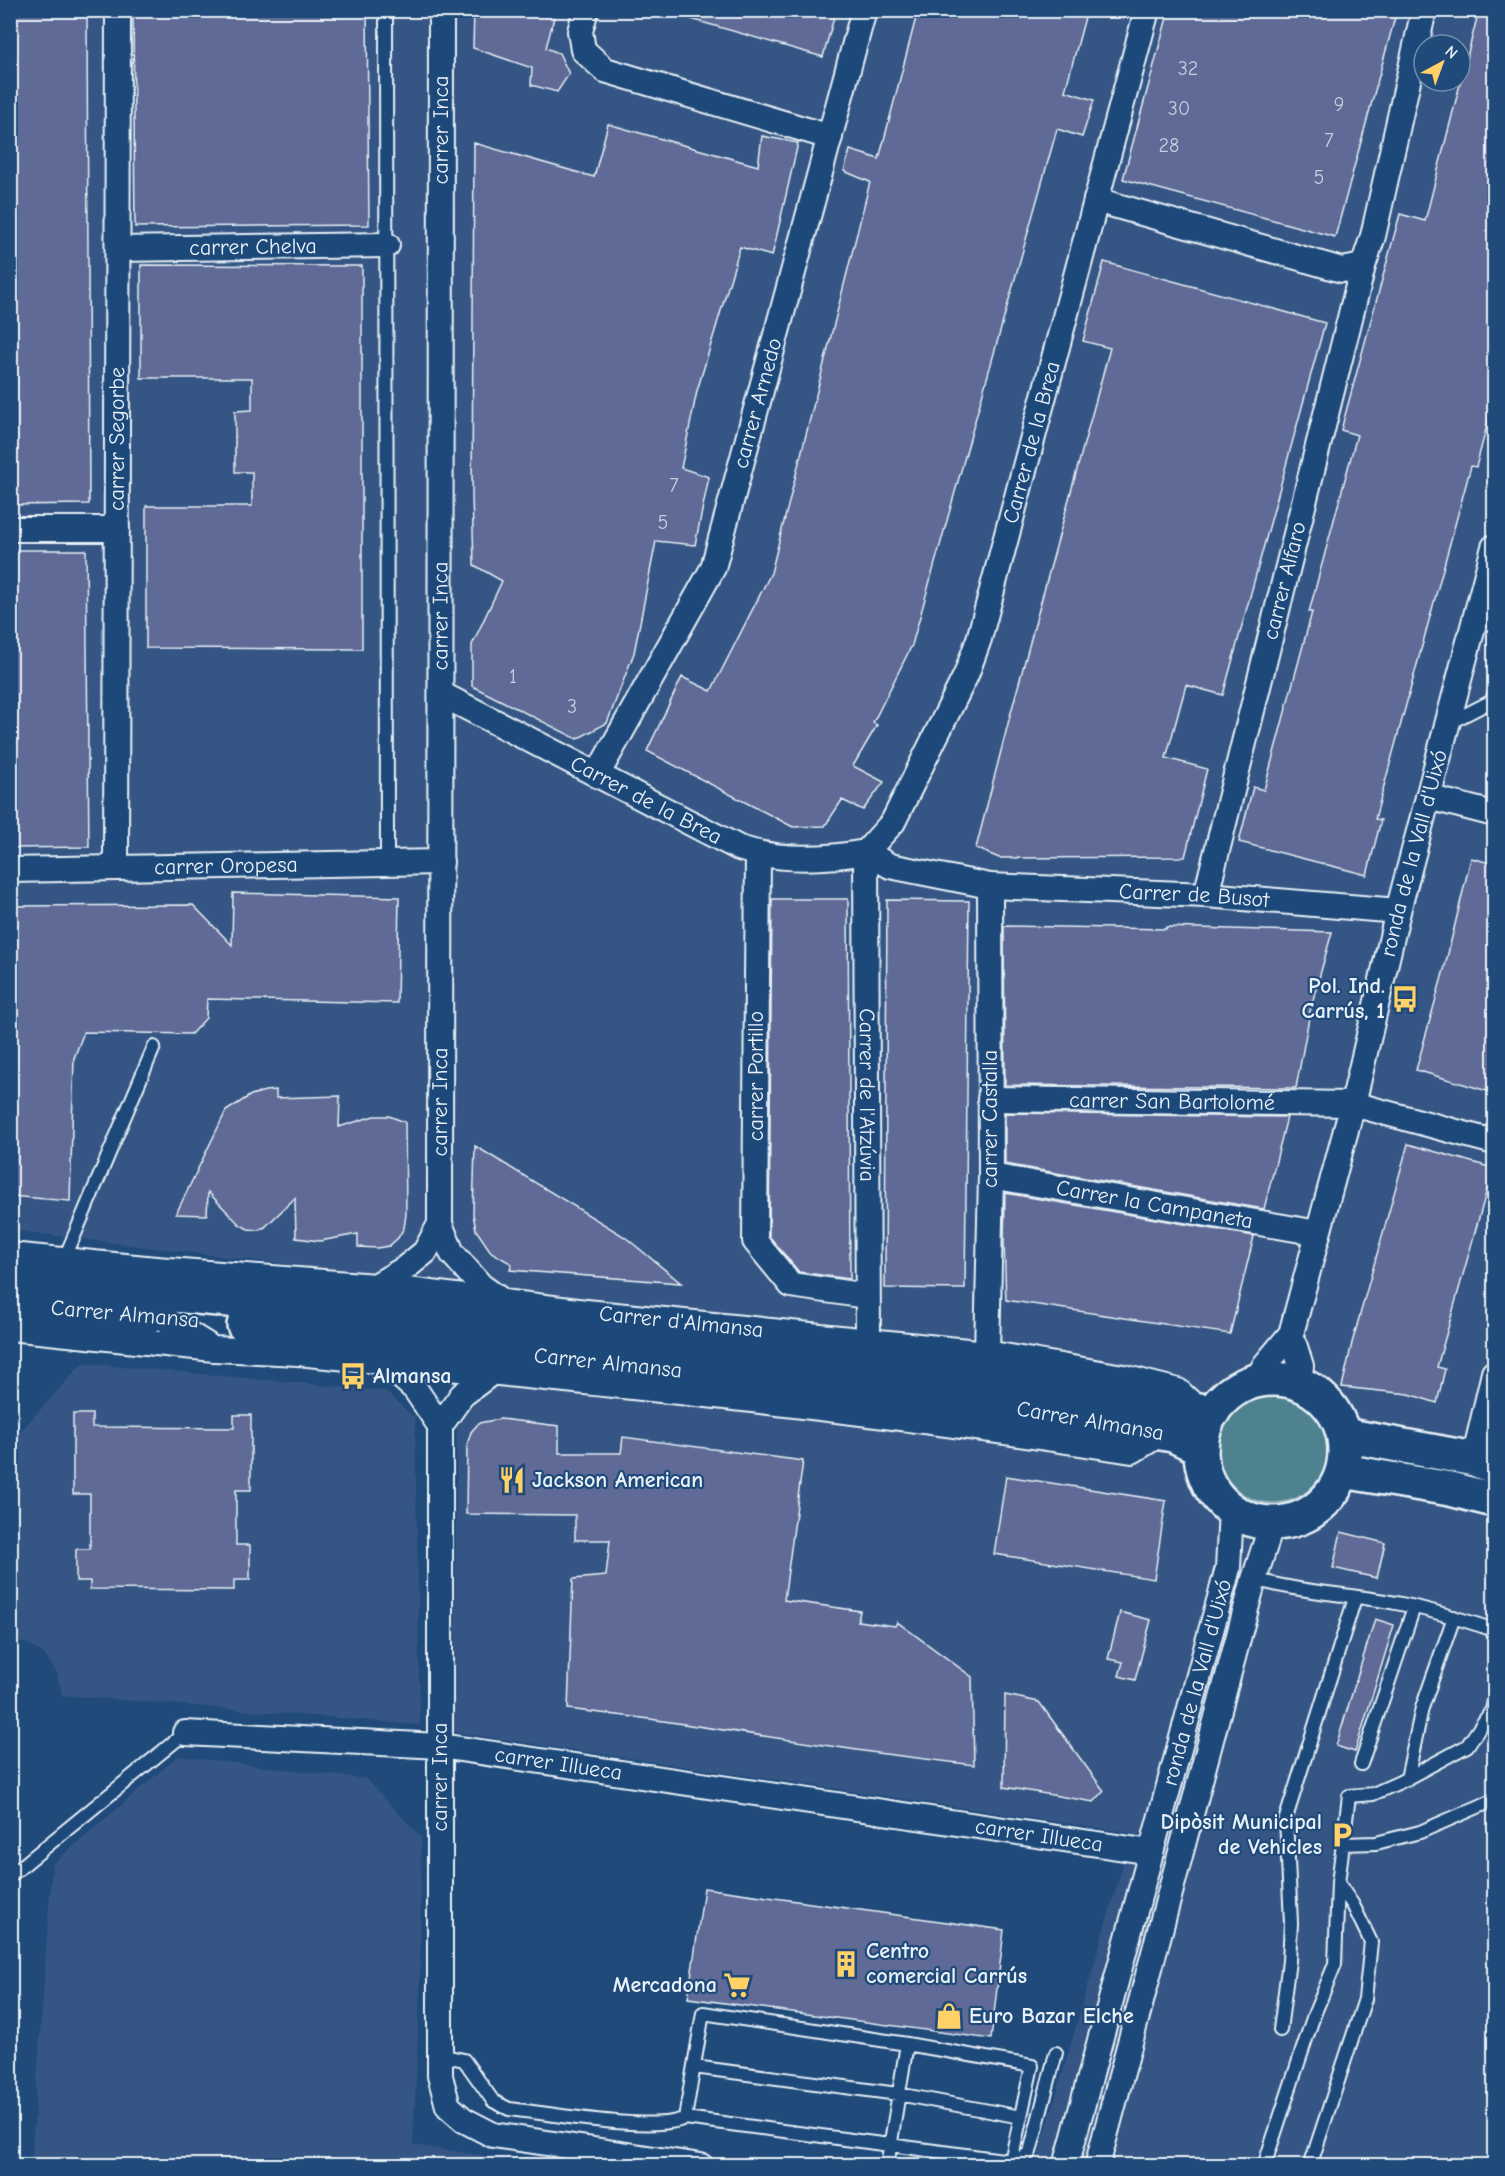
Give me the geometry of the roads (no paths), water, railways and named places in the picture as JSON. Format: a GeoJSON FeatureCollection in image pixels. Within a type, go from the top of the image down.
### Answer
{"type":"FeatureCollection","features":[{"type":"Feature","properties":{"kind":"main road","name":"Carrer d'Almansa"},"geometry":{"type":"LineString","coordinates":[[10,1280],[687,1342],[976,1376],[1205,1411]]}},
{"type":"Feature","properties":{"kind":"main road","name":"Carrer Almansa"},"geometry":{"type":"LineString","coordinates":[[10,1304],[160,1316],[974,1401],[1173,1435],[1201,1448]]}},
{"type":"Feature","properties":{"kind":"main road"},"geometry":{"type":"LineString","coordinates":[[1285,1380],[1310,1388],[1332,1409],[1344,1435],[1343,1471],[1333,1493],[1321,1506],[1304,1517],[1290,1522],[1272,1524],[1257,1522],[1231,1510],[1219,1499],[1207,1480],[1203,1467],[1201,1448],[1205,1411],[1242,1387],[1256,1381],[1285,1380]]}},
{"type":"Feature","properties":{"kind":"main road"},"geometry":{"type":"LineString","coordinates":[[1344,1435],[1484,1463]]}},
{"type":"Feature","properties":{"kind":"main road"},"geometry":{"type":"LineString","coordinates":[[1343,1471],[1450,1489],[1494,1500]]}},
{"type":"Feature","properties":{"kind":"street","name":"carrer Segorbe"},"geometry":{"type":"LineString","coordinates":[[116,868],[118,10]]}},
{"type":"Feature","properties":{"kind":"street","name":"carrer Inca"},"geometry":{"type":"LineString","coordinates":[[440,1224],[441,10]]}},
{"type":"Feature","properties":{"kind":"street"},"geometry":{"type":"LineString","coordinates":[[586,10],[580,32],[583,50],[604,70],[830,137]]}},
{"type":"Feature","properties":{"kind":"street","name":"carrer Arnedo"},"geometry":{"type":"LineString","coordinates":[[597,775],[713,568],[864,10]]}},
{"type":"Feature","properties":{"kind":"street","name":"Carrer de la Brea"},"geometry":{"type":"LineString","coordinates":[[441,694],[721,839],[758,854],[812,857],[866,852],[893,822],[966,675],[979,639],[1147,10]]}},
{"type":"Feature","properties":{"kind":"street","name":"carrer Alfaro"},"geometry":{"type":"LineString","coordinates":[[1206,895],[1363,266],[1373,236],[1424,10]]}},
{"type":"Feature","properties":{"kind":"street"},"geometry":{"type":"LineString","coordinates":[[1096,200],[1342,270],[1363,266]]}},
{"type":"Feature","properties":{"kind":"street","name":"carrer Chelva"},"geometry":{"type":"LineString","coordinates":[[118,249],[387,245]]}},
{"type":"Feature","properties":{"kind":"street"},"geometry":{"type":"LineString","coordinates":[[10,529],[117,529]]}},
{"type":"Feature","properties":{"kind":"street","name":"ronda de la Vall d'Uixó"},"geometry":{"type":"LineString","coordinates":[[1256,1381],[1265,1365],[1291,1334],[1353,1104],[1398,910],[1494,548]]}},
{"type":"Feature","properties":{"kind":"street"},"geometry":{"type":"LineString","coordinates":[[1428,797],[1494,814]]}},
{"type":"Feature","properties":{"kind":"street"},"geometry":{"type":"LineString","coordinates":[[866,852],[890,866],[990,886]]}},
{"type":"Feature","properties":{"kind":"street","name":"Carrer de l'Atzúvia"},"geometry":{"type":"LineString","coordinates":[[866,852],[868,1340]]}},
{"type":"Feature","properties":{"kind":"street","name":"carrer Portillo"},"geometry":{"type":"LineString","coordinates":[[758,854],[755,1241],[791,1285],[867,1296]]}},
{"type":"Feature","properties":{"kind":"street","name":"carrer Oropesa"},"geometry":{"type":"LineString","coordinates":[[10,870],[441,862]]}},
{"type":"Feature","properties":{"kind":"street","name":"Carrer de Busot"},"geometry":{"type":"LineString","coordinates":[[990,886],[1206,895],[1398,910]]}},
{"type":"Feature","properties":{"kind":"street","name":"carrer Castalla"},"geometry":{"type":"LineString","coordinates":[[987,1353],[991,1176],[990,886]]}},
{"type":"Feature","properties":{"kind":"street","name":"carrer San Bartolomé"},"geometry":{"type":"LineString","coordinates":[[990,1099],[1353,1104],[1494,1142]]}},
{"type":"Feature","properties":{"kind":"street","name":"Carrer la Campaneta"},"geometry":{"type":"LineString","coordinates":[[991,1176],[1318,1233]]}},
{"type":"Feature","properties":{"kind":"street"},"geometry":{"type":"LineString","coordinates":[[375,1286],[404,1269],[425,1252],[440,1224]]}},
{"type":"Feature","properties":{"kind":"street"},"geometry":{"type":"LineString","coordinates":[[440,1224],[452,1253],[481,1286],[504,1302]]}},
{"type":"Feature","properties":{"kind":"street","name":"Carrer d'Almansa"},"geometry":{"type":"LineString","coordinates":[[10,1255],[375,1286],[586,1312],[987,1353],[1123,1377],[1178,1391],[1205,1411]]}},
{"type":"Feature","properties":{"kind":"street","name":"Carrer d'Almansa"},"geometry":{"type":"LineString","coordinates":[[156,1269],[203,1298]]}},
{"type":"Feature","properties":{"kind":"street"},"geometry":{"type":"LineString","coordinates":[[160,1316],[214,1349]]}},
{"type":"Feature","properties":{"kind":"street"},"geometry":{"type":"LineString","coordinates":[[10,1328],[214,1349],[298,1353],[819,1407],[1005,1431],[1132,1451],[1160,1434]]}},
{"type":"Feature","properties":{"kind":"street"},"geometry":{"type":"LineString","coordinates":[[1291,1334],[1300,1366],[1299,1383]]}},
{"type":"Feature","properties":{"kind":"street"},"geometry":{"type":"LineString","coordinates":[[384,1362],[416,1389],[440,1426],[462,1395],[491,1373]]}},
{"type":"Feature","properties":{"kind":"street"},"geometry":{"type":"LineString","coordinates":[[1484,1463],[1494,1373]]}},
{"type":"Feature","properties":{"kind":"street","name":"carrer Inca"},"geometry":{"type":"LineString","coordinates":[[440,1426],[440,2076],[448,2106],[464,2120],[493,2135],[701,2166]]}},
{"type":"Feature","properties":{"kind":"street","name":"ronda de la Vall d'Uixó"},"geometry":{"type":"LineString","coordinates":[[1066,2166],[1228,1568],[1232,1534],[1231,1510]]}},
{"type":"Feature","properties":{"kind":"street","name":"ronda de la Vall d'Uixó"},"geometry":{"type":"LineString","coordinates":[[1097,2166],[1254,1579],[1272,1524]]}},
{"type":"Feature","properties":{"kind":"street","name":"carrer Illueca"},"geometry":{"type":"LineString","coordinates":[[184,1733],[440,1746],[1151,1852]]}},
{"type":"Feature","properties":{"kind":"lane"},"geometry":{"type":"LineString","coordinates":[[386,10],[387,863]]}},
{"type":"Feature","properties":{"kind":"lane"},"geometry":{"type":"LineString","coordinates":[[1448,723],[1492,701],[1494,694]]}},
{"type":"Feature","properties":{"kind":"lane"},"geometry":{"type":"LineString","coordinates":[[64,1260],[154,1047]]}},
{"type":"Feature","properties":{"kind":"lane"},"geometry":{"type":"LineString","coordinates":[[1254,1579],[1414,1607],[1494,1630]]}},
{"type":"Feature","properties":{"kind":"lane"},"geometry":{"type":"LineString","coordinates":[[1280,2030],[1289,1961],[1291,1923],[1286,1818],[1355,1598]]}},
{"type":"Feature","properties":{"kind":"lane"},"geometry":{"type":"LineString","coordinates":[[1361,1764],[1414,1607]]}},
{"type":"Feature","properties":{"kind":"lane"},"geometry":{"type":"LineString","coordinates":[[1407,1779],[1422,1708],[1454,1617]]}},
{"type":"Feature","properties":{"kind":"lane"},"geometry":{"type":"LineString","coordinates":[[1264,2166],[1314,2015],[1335,1964],[1338,1883],[1349,1796],[1373,1794],[1407,1779],[1467,1746],[1492,1710],[1494,1701]]}},
{"type":"Feature","properties":{"kind":"lane","name":"carrer Illueca"},"geometry":{"type":"LineString","coordinates":[[10,1876],[184,1733]]}},
{"type":"Feature","properties":{"kind":"lane"},"geometry":{"type":"LineString","coordinates":[[1342,1844],[1376,1843],[1420,1832],[1494,1800]]}},
{"type":"Feature","properties":{"kind":"lane"},"geometry":{"type":"LineString","coordinates":[[1310,2166],[1365,1999],[1370,1953],[1371,1942],[1353,1905],[1338,1883]]}},
{"type":"Feature","properties":{"kind":"lane"},"geometry":{"type":"LineString","coordinates":[[685,2118],[703,2013],[907,2044],[1032,2066],[1011,2161]]}},
{"type":"Feature","properties":{"kind":"lane"},"geometry":{"type":"LineString","coordinates":[[887,2166],[907,2044]]}},
{"type":"Feature","properties":{"kind":"lane"},"geometry":{"type":"LineString","coordinates":[[441,2055],[464,2060],[493,2101],[509,2109],[645,2124],[675,2123],[685,2118],[1019,2161],[1030,2152],[1056,2053]]}},
{"type":"Feature","properties":{"kind":"lane"},"geometry":{"type":"LineString","coordinates":[[694,2067],[898,2094],[1021,2117]]}},
{"type":"Feature","properties":{"kind":"place","name":"Pol. Ind. Carrús, 1"},"geometry":{"type":"Point","coordinates":[1405,999]}},
{"type":"Feature","properties":{"kind":"place","name":"Almansa"},"geometry":{"type":"Point","coordinates":[353,1376]}},
{"type":"Feature","properties":{"kind":"place","name":"Jackson American"},"geometry":{"type":"Point","coordinates":[512,1480]}},
{"type":"Feature","properties":{"kind":"place","name":"Dipòsit Municipal de Vehicles"},"geometry":{"type":"Point","coordinates":[1342,1835]}},
{"type":"Feature","properties":{"kind":"place","name":"Centro comercial Carrús"},"geometry":{"type":"Point","coordinates":[846,1964]}},
{"type":"Feature","properties":{"kind":"place","name":"Mercadona"},"geometry":{"type":"Point","coordinates":[737,1985]}},
{"type":"Feature","properties":{"kind":"place","name":"Euro Bazar Elche"},"geometry":{"type":"Point","coordinates":[949,2016]}}]}
